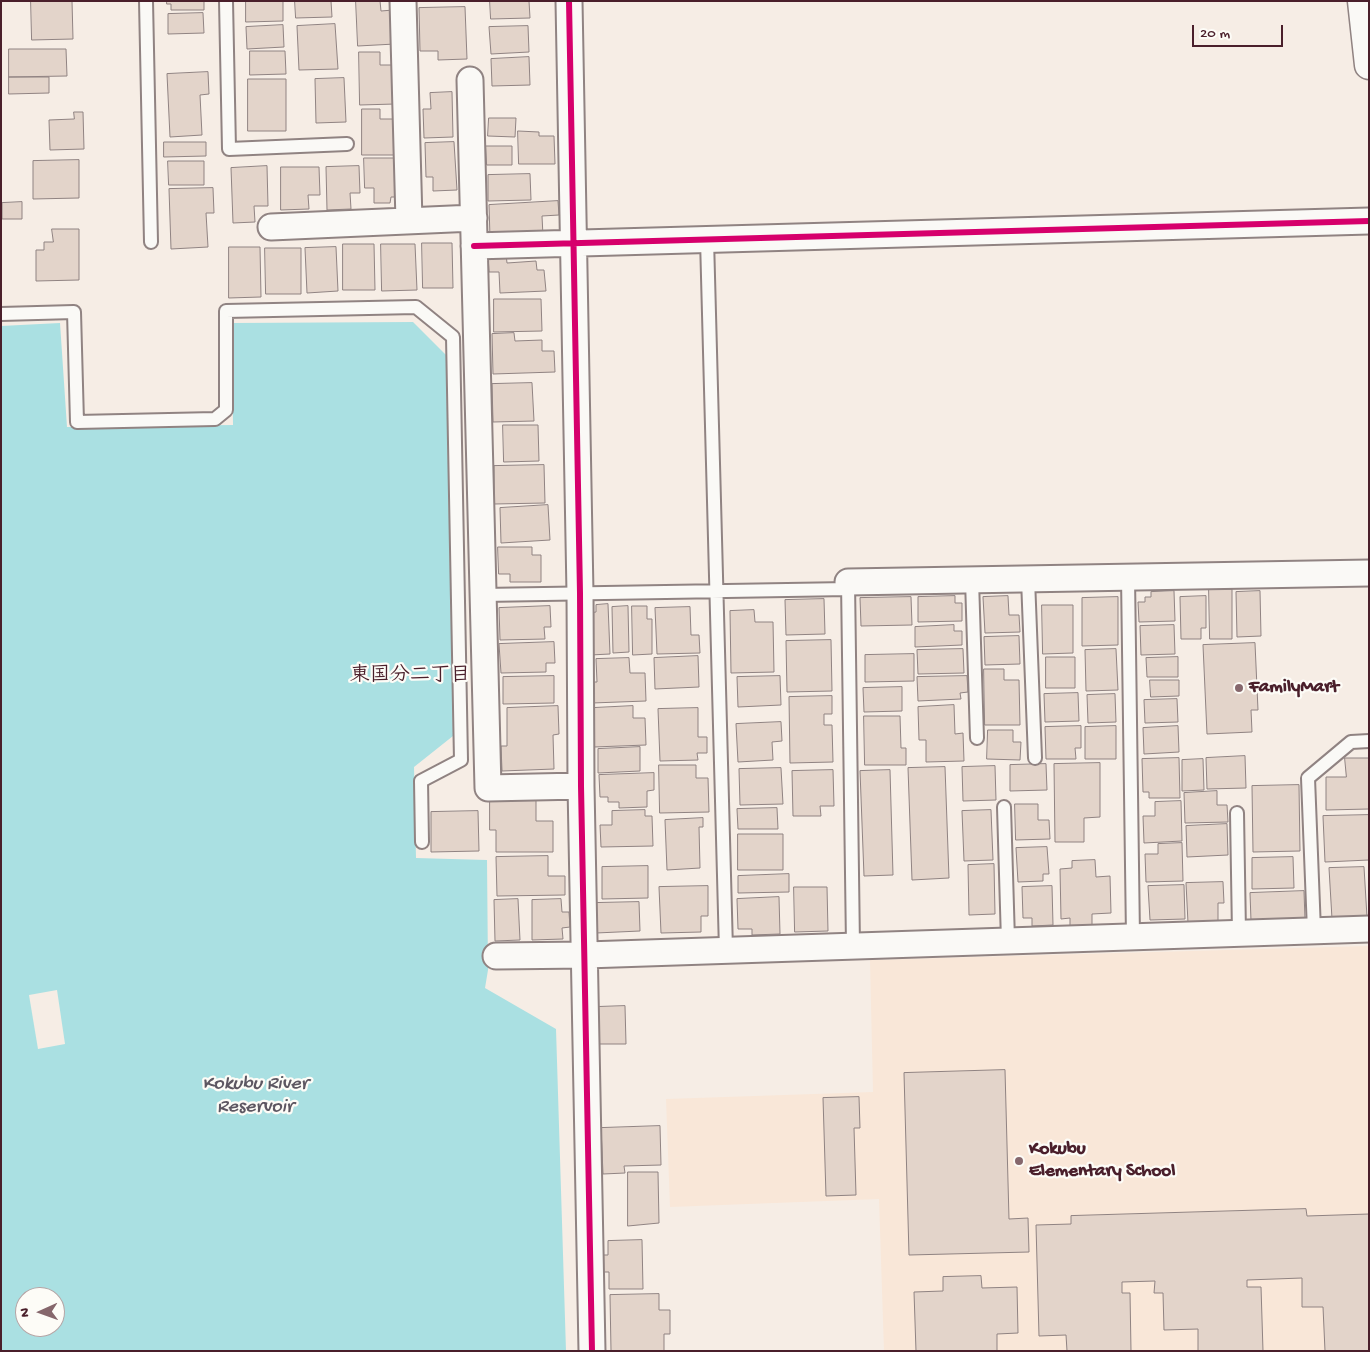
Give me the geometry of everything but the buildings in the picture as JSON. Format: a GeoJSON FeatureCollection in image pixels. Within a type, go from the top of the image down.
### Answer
{"type":"FeatureCollection","features":[{"type":"Feature","properties":{"kind":"main road"},"geometry":{"type":"LineString","coordinates":[[1362,1],[1369,65]]}},
{"type":"Feature","properties":{"kind":"street"},"geometry":{"type":"LineString","coordinates":[[403,1],[409,221]]}},
{"type":"Feature","properties":{"kind":"street"},"geometry":{"type":"LineString","coordinates":[[569,1],[592,1351]]}},
{"type":"Feature","properties":{"kind":"street"},"geometry":{"type":"LineString","coordinates":[[470,80],[488,788],[581,786]]}},
{"type":"Feature","properties":{"kind":"street"},"geometry":{"type":"LineString","coordinates":[[271,227],[474,218]]}},
{"type":"Feature","properties":{"kind":"street"},"geometry":{"type":"LineString","coordinates":[[474,246],[1369,221]]}},
{"type":"Feature","properties":{"kind":"street"},"geometry":{"type":"LineString","coordinates":[[848,585],[972,580],[1369,574]]}},
{"type":"Feature","properties":{"kind":"street"},"geometry":{"type":"LineString","coordinates":[[496,956],[586,955],[1369,929]]}},
{"type":"Feature","properties":{"kind":"lane"},"geometry":{"type":"LineString","coordinates":[[146,1],[151,242]]}},
{"type":"Feature","properties":{"kind":"lane"},"geometry":{"type":"LineString","coordinates":[[226,1],[229,149],[347,144]]}},
{"type":"Feature","properties":{"kind":"lane"},"geometry":{"type":"LineString","coordinates":[[707,239],[726,950]]}},
{"type":"Feature","properties":{"kind":"lane"},"geometry":{"type":"LineString","coordinates":[[1,314],[74,312],[77,422],[215,419],[226,410],[226,311],[416,308],[453,337],[461,760],[421,781],[422,842]]}},
{"type":"Feature","properties":{"kind":"lane"},"geometry":{"type":"LineString","coordinates":[[1128,577],[1133,937]]}},
{"type":"Feature","properties":{"kind":"lane"},"geometry":{"type":"LineString","coordinates":[[1028,579],[1035,758]]}},
{"type":"Feature","properties":{"kind":"lane"},"geometry":{"type":"LineString","coordinates":[[972,580],[977,738]]}},
{"type":"Feature","properties":{"kind":"lane"},"geometry":{"type":"LineString","coordinates":[[483,595],[716,591],[848,585],[853,946]]}},
{"type":"Feature","properties":{"kind":"lane"},"geometry":{"type":"LineString","coordinates":[[1314,931],[1308,778],[1351,742],[1369,741]]}},
{"type":"Feature","properties":{"kind":"lane"},"geometry":{"type":"LineString","coordinates":[[1004,807],[1008,941]]}},
{"type":"Feature","properties":{"kind":"lane"},"geometry":{"type":"LineString","coordinates":[[1237,813],[1238,933]]}},
{"type":"Feature","properties":{"kind":"shaded area","name":"Kokubu Elementary School"},"geometry":{"type":"Polygon","coordinates":[[[1369,946],[1369,1351],[884,1351],[879,1199],[670,1207],[666,1099],[873,1092],[870,960],[1369,946]]]}},
{"type":"Feature","properties":{"kind":"water","name":"Kokubu River Reservoir"},"geometry":{"type":"Polygon","coordinates":[[[413,322],[446,355],[453,736],[414,767],[416,858],[487,860],[488,970],[485,988],[556,1029],[566,1351],[1,1351],[1,326],[60,323],[67,427],[233,425],[232,323],[413,322]]]}},
{"type":"Feature","properties":{"kind":"pier"},"geometry":{"type":"Polygon","coordinates":[[[57,990],[65,1044],[38,1049],[29,995],[57,990]]]}},
{"type":"Feature","properties":{"kind":"cycle path"},"geometry":{"type":"LineString","coordinates":[[569,1],[592,1351]]}},
{"type":"Feature","properties":{"kind":"cycle path"},"geometry":{"type":"LineString","coordinates":[[474,246],[1369,221]]}},
{"type":"Feature","properties":{"kind":"place","name":"FamilyMart"},"geometry":{"type":"Point","coordinates":[1239,688]}},
{"type":"Feature","properties":{"kind":"place","name":"Kokubu Elementary School"},"geometry":{"type":"Point","coordinates":[1019,1161]}},
{"type":"Feature","properties":{"kind":"district","name":"東国分二丁目"},"geometry":{"type":"Point","coordinates":[410,677]}}]}
